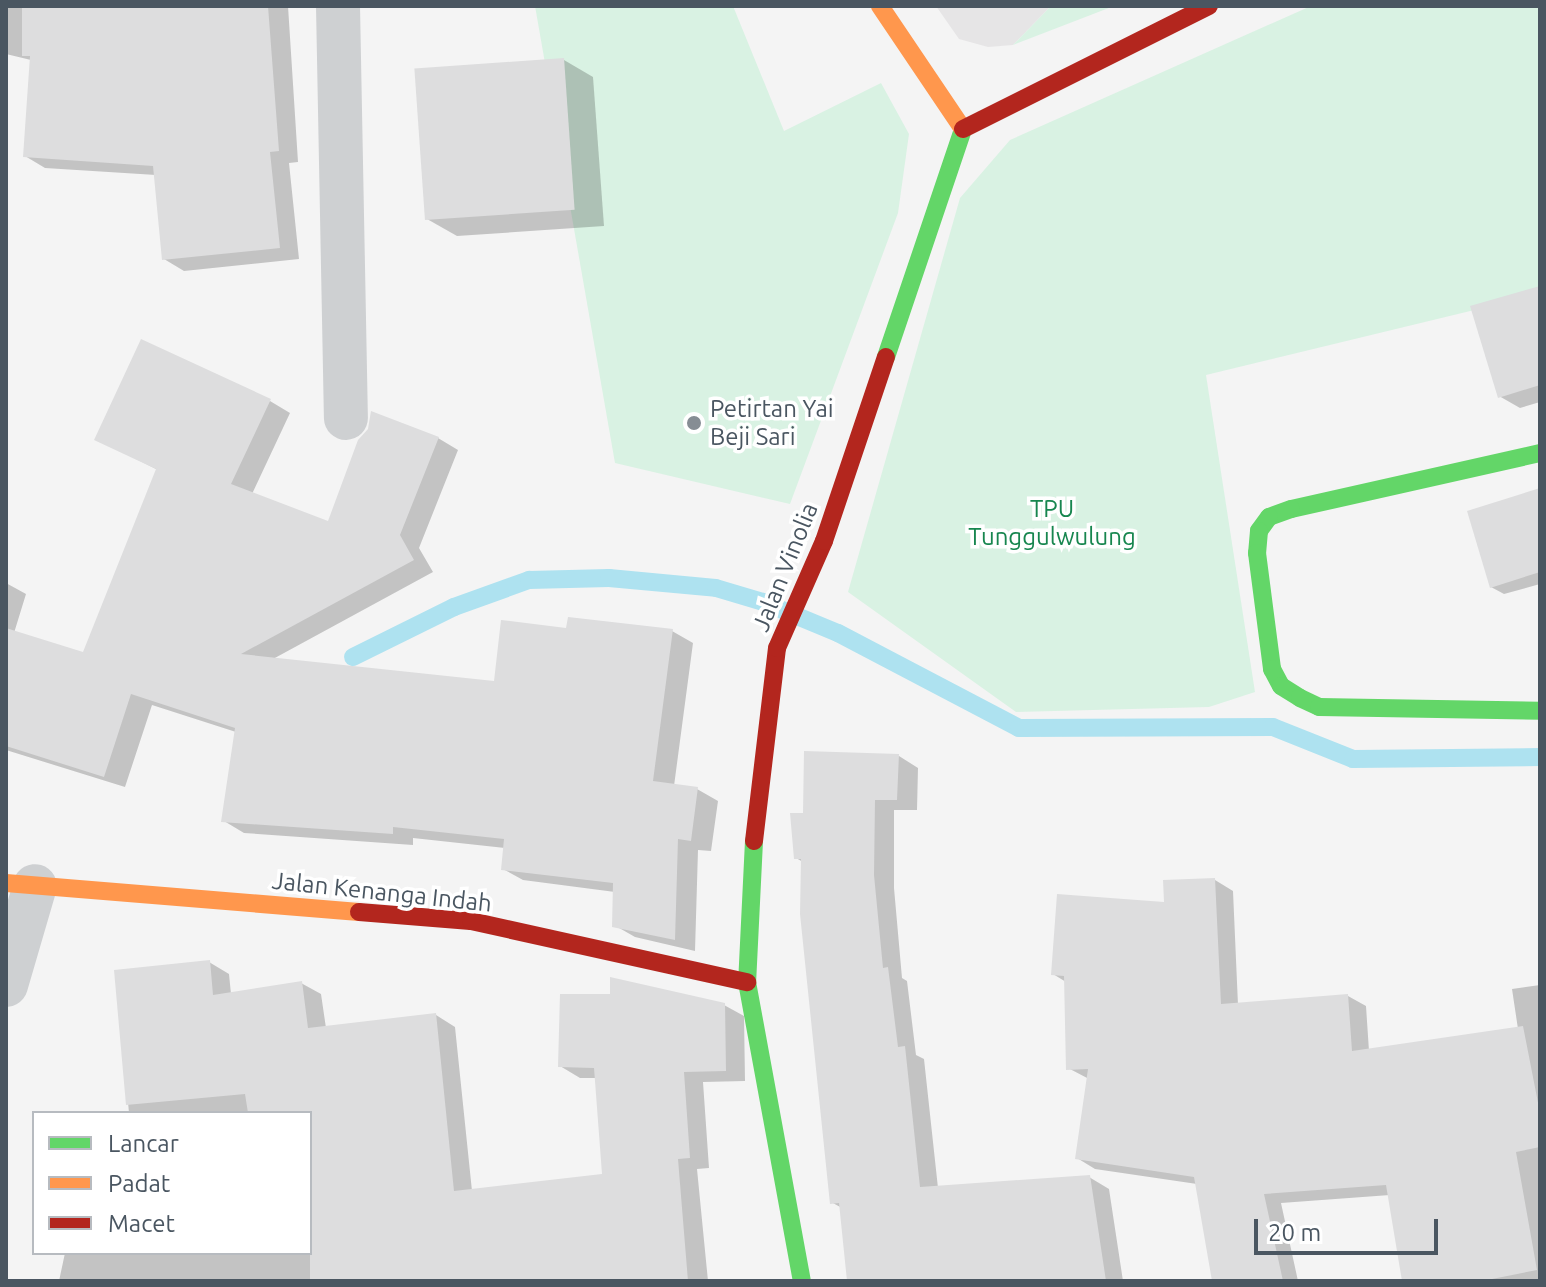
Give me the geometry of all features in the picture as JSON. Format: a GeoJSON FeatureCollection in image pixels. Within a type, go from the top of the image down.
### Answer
{"type":"FeatureCollection","features":[{"type":"Feature","properties":{"kind":"street"},"geometry":{"type":"LineString","coordinates":[[338,6],[346,418]]}},
{"type":"Feature","properties":{"kind":"street"},"geometry":{"type":"LineString","coordinates":[[880,6],[963,129],[1209,6]]}},
{"type":"Feature","properties":{"kind":"street","name":"Jalan Vinolia"},"geometry":{"type":"LineString","coordinates":[[802,1281],[747,982],[754,835],[777,648],[824,541],[963,129]]}},
{"type":"Feature","properties":{"kind":"street"},"geometry":{"type":"LineString","coordinates":[[1540,453],[1291,509],[1269,517],[1259,531],[1257,553],[1272,669],[1281,686],[1300,698],[1319,707],[1540,711]]}},
{"type":"Feature","properties":{"kind":"street"},"geometry":{"type":"LineString","coordinates":[[6,985],[20,885]]}},
{"type":"Feature","properties":{"kind":"street","name":"Jalan Kenanga Indah"},"geometry":{"type":"LineString","coordinates":[[20,885],[471,921],[747,982]]}},
{"type":"Feature","properties":{"kind":"shaded area"},"geometry":{"type":"Polygon","coordinates":[[[936,6],[1051,6],[1013,45],[988,47],[959,39],[936,6]]]}},
{"type":"Feature","properties":{"kind":"green space"},"geometry":{"type":"Polygon","coordinates":[[[535,6],[733,6],[784,131],[881,83],[909,134],[898,213],[790,504],[615,463],[535,6]]]}},
{"type":"Feature","properties":{"kind":"green space"},"geometry":{"type":"Polygon","coordinates":[[[1051,6],[1114,6],[1013,45],[1051,6]]]}},
{"type":"Feature","properties":{"kind":"green space","name":"TPU Tunggulwulung"},"geometry":{"type":"Polygon","coordinates":[[[1311,6],[1540,6],[1540,294],[1206,375],[1255,692],[1209,707],[1016,712],[848,592],[960,198],[1010,140],[1311,6]]]}},
{"type":"Feature","properties":{"kind":"building"},"geometry":{"type":"Polygon","coordinates":[[[22,6],[268,6],[279,151],[270,152],[280,248],[162,260],[153,166],[23,157],[30,56],[22,56],[22,6]]]}},
{"type":"Feature","properties":{"kind":"building"},"geometry":{"type":"Polygon","coordinates":[[[564,58],[575,210],[425,220],[414,68],[564,58]]]}},
{"type":"Feature","properties":{"kind":"building"},"geometry":{"type":"Polygon","coordinates":[[[1540,286],[1540,385],[1498,398],[1470,306],[1540,286]]]}},
{"type":"Feature","properties":{"kind":"building"},"geometry":{"type":"Polygon","coordinates":[[[141,339],[271,399],[231,484],[328,521],[358,440],[368,429],[371,411],[439,437],[400,535],[414,560],[241,654],[494,681],[501,620],[566,628],[568,617],[673,629],[653,781],[698,787],[691,841],[678,839],[675,940],[612,927],[613,883],[501,870],[504,839],[393,827],[393,834],[221,822],[235,728],[131,694],[104,777],[6,746],[6,628],[83,652],[156,469],[94,440],[141,339]]]}},
{"type":"Feature","properties":{"kind":"building"},"geometry":{"type":"Polygon","coordinates":[[[1540,488],[1540,572],[1490,588],[1467,511],[1540,488]]]}},
{"type":"Feature","properties":{"kind":"building"},"geometry":{"type":"Polygon","coordinates":[[[804,751],[899,754],[897,800],[875,800],[874,875],[883,968],[888,967],[898,1047],[905,1046],[920,1187],[1090,1175],[1106,1281],[847,1281],[839,1203],[830,1204],[800,914],[801,859],[794,859],[790,813],[803,813],[804,751]]]}},
{"type":"Feature","properties":{"kind":"building"},"geometry":{"type":"Polygon","coordinates":[[[1215,878],[1221,1004],[1348,994],[1352,1051],[1523,1026],[1540,1113],[1540,1147],[1516,1152],[1537,1270],[1482,1281],[1402,1281],[1386,1185],[1264,1194],[1283,1281],[1212,1281],[1194,1177],[1075,1159],[1088,1069],[1066,1070],[1064,976],[1051,975],[1057,894],[1164,902],[1163,880],[1215,878]]]}},
{"type":"Feature","properties":{"kind":"building"},"geometry":{"type":"Polygon","coordinates":[[[210,960],[213,995],[302,981],[308,1028],[436,1013],[454,1191],[602,1174],[594,1068],[558,1067],[560,994],[610,994],[610,977],[725,1003],[726,1071],[684,1072],[690,1158],[678,1159],[688,1281],[310,1281],[312,1111],[248,1111],[245,1094],[126,1105],[114,970],[210,960]]]}},
{"type":"Feature","properties":{"kind":"waterway"},"geometry":{"type":"LineString","coordinates":[[353,657],[454,607],[529,580],[609,578],[716,588],[763,602],[838,633],[1019,728],[1273,727],[1353,759],[1540,757]]}},
{"type":"Feature","properties":{"kind":"traffic: fast"},"geometry":{"type":"LineString","coordinates":[[886,357],[963,129]]}},
{"type":"Feature","properties":{"kind":"traffic: fast"},"geometry":{"type":"LineString","coordinates":[[1540,453],[1291,509],[1269,517],[1259,531],[1257,553],[1272,669],[1281,686],[1300,698],[1319,707],[1540,711]]}},
{"type":"Feature","properties":{"kind":"traffic: fast"},"geometry":{"type":"LineString","coordinates":[[754,841],[747,982],[802,1281]]}},
{"type":"Feature","properties":{"kind":"traffic: slow"},"geometry":{"type":"LineString","coordinates":[[880,6],[963,129]]}},
{"type":"Feature","properties":{"kind":"traffic: slow"},"geometry":{"type":"LineString","coordinates":[[6,883],[359,912]]}},
{"type":"Feature","properties":{"kind":"traffic: jam"},"geometry":{"type":"LineString","coordinates":[[963,129],[1209,6]]}},
{"type":"Feature","properties":{"kind":"traffic: jam"},"geometry":{"type":"LineString","coordinates":[[754,841],[777,648],[824,541],[886,357]]}},
{"type":"Feature","properties":{"kind":"traffic: jam"},"geometry":{"type":"LineString","coordinates":[[359,912],[471,921],[747,982]]}},
{"type":"Feature","properties":{"kind":"place","name":"Petirtan Yai Beji Sari"},"geometry":{"type":"Point","coordinates":[694,423]}}]}
